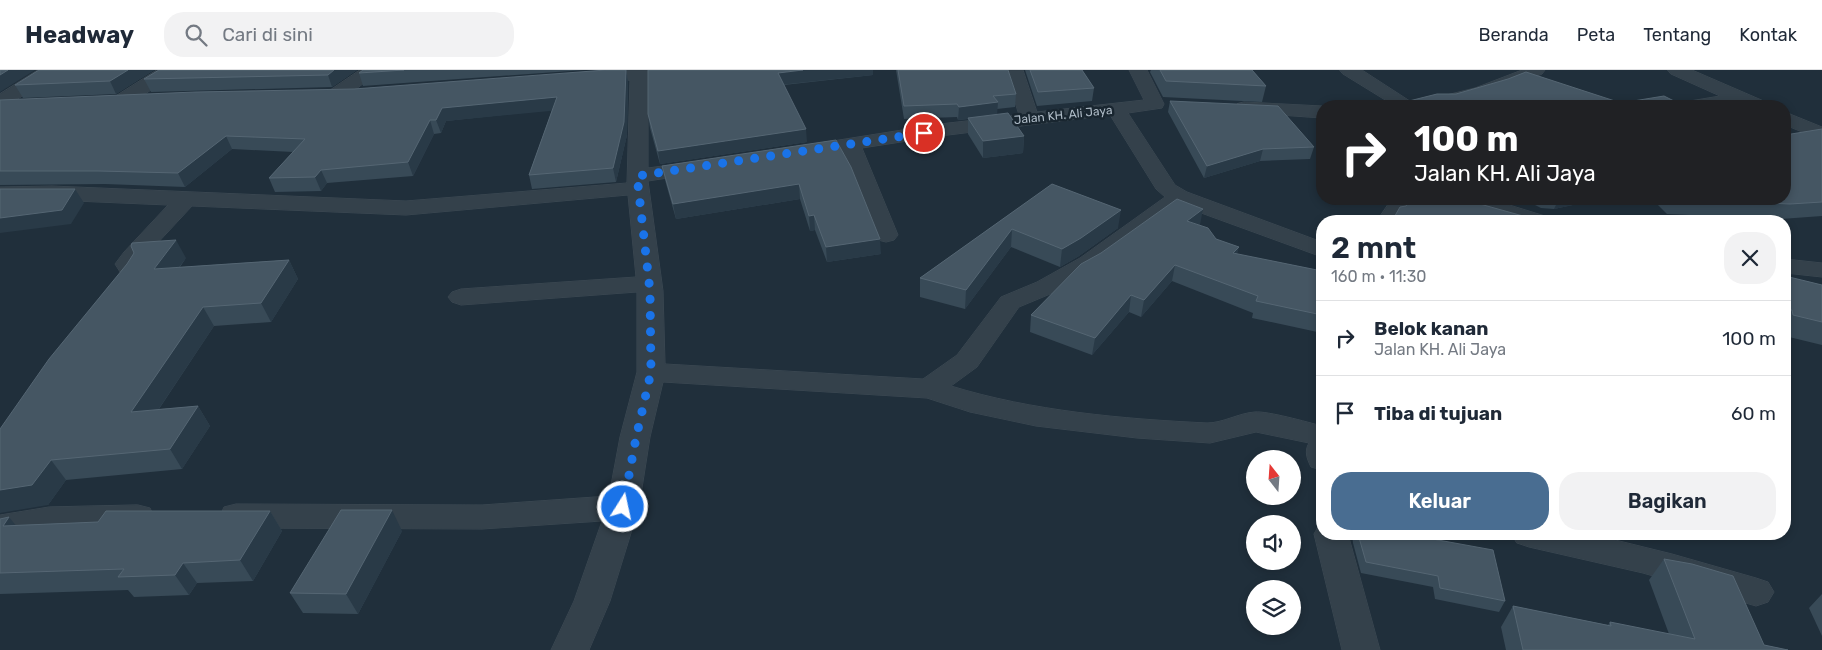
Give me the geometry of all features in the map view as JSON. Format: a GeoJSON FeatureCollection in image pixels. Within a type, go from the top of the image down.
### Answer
{"type":"FeatureCollection","features":[{"type":"Feature","properties":{"kind":"street"},"geometry":{"type":"LineString","coordinates":[[0,102],[50,70]]}},
{"type":"Feature","properties":{"kind":"street"},"geometry":{"type":"LineString","coordinates":[[162,98],[114,101],[169,70]]}},
{"type":"Feature","properties":{"kind":"street"},"geometry":{"type":"LineString","coordinates":[[336,95],[372,70]]}},
{"type":"Feature","properties":{"kind":"street"},"geometry":{"type":"LineString","coordinates":[[575,79],[684,70]]}},
{"type":"Feature","properties":{"kind":"street"},"geometry":{"type":"LineString","coordinates":[[1014,70],[1030,119]]}},
{"type":"Feature","properties":{"kind":"street","name":"Jalan KH. Ali Jaya"},"geometry":{"type":"LineString","coordinates":[[782,154],[1030,119],[1163,104],[1138,70]]}},
{"type":"Feature","properties":{"kind":"street"},"geometry":{"type":"LineString","coordinates":[[1349,70],[1398,100]]}},
{"type":"Feature","properties":{"kind":"street"},"geometry":{"type":"LineString","coordinates":[[1447,100],[1499,86],[1536,70]]}},
{"type":"Feature","properties":{"kind":"street"},"geometry":{"type":"LineString","coordinates":[[1677,70],[1745,100]]}},
{"type":"Feature","properties":{"kind":"street"},"geometry":{"type":"LineString","coordinates":[[570,650],[592,601],[623,507],[651,372],[649,284],[638,182],[639,74]]}},
{"type":"Feature","properties":{"kind":"street"},"geometry":{"type":"LineString","coordinates":[[317,96],[368,94]]}},
{"type":"Feature","properties":{"kind":"street"},"geometry":{"type":"LineString","coordinates":[[1728,100],[1740,98]]}},
{"type":"Feature","properties":{"kind":"street"},"geometry":{"type":"LineString","coordinates":[[0,106],[26,106]]}},
{"type":"Feature","properties":{"kind":"street"},"geometry":{"type":"LineString","coordinates":[[1230,107],[1316,112]]}},
{"type":"Feature","properties":{"kind":"street"},"geometry":{"type":"LineString","coordinates":[[1116,109],[1167,189],[1178,197],[1316,248]]}},
{"type":"Feature","properties":{"kind":"street"},"geometry":{"type":"LineString","coordinates":[[1791,121],[1822,134]]}},
{"type":"Feature","properties":{"kind":"street"},"geometry":{"type":"LineString","coordinates":[[850,144],[886,235]]}},
{"type":"Feature","properties":{"kind":"street"},"geometry":{"type":"LineString","coordinates":[[0,194],[52,193],[421,208],[638,182],[715,165]]}},
{"type":"Feature","properties":{"kind":"street"},"geometry":{"type":"LineString","coordinates":[[929,389],[967,361],[1010,302],[1046,286],[1089,262],[1178,197]]}},
{"type":"Feature","properties":{"kind":"street"},"geometry":{"type":"LineString","coordinates":[[115,291],[131,270],[128,262],[186,199]]}},
{"type":"Feature","properties":{"kind":"street"},"geometry":{"type":"LineString","coordinates":[[1487,205],[1518,215]]}},
{"type":"Feature","properties":{"kind":"street"},"geometry":{"type":"LineString","coordinates":[[1791,267],[1822,270]]}},
{"type":"Feature","properties":{"kind":"street"},"geometry":{"type":"LineString","coordinates":[[461,298],[649,284]]}},
{"type":"Feature","properties":{"kind":"street"},"geometry":{"type":"LineString","coordinates":[[651,372],[929,389],[970,402],[1036,416],[1137,428],[1210,433],[1256,422],[1316,435]]}},
{"type":"Feature","properties":{"kind":"street"},"geometry":{"type":"LineString","coordinates":[[207,516],[482,516],[623,507]]}},
{"type":"Feature","properties":{"kind":"street"},"geometry":{"type":"LineString","coordinates":[[0,528],[49,520],[170,516]]}},
{"type":"Feature","properties":{"kind":"street"},"geometry":{"type":"LineString","coordinates":[[1333,540],[1361,650]]}},
{"type":"Feature","properties":{"kind":"street"},"geometry":{"type":"LineString","coordinates":[[1561,540],[1683,569],[1756,592]]}},
{"type":"Feature","properties":{"kind":"building"},"geometry":{"type":"Polygon","coordinates":[[[0,70],[8,70],[0,75],[0,70]]]}},
{"type":"Feature","properties":{"kind":"building"},"geometry":{"type":"Polygon","coordinates":[[[39,70],[128,70],[110,81],[15,85],[39,70]]]}},
{"type":"Feature","properties":{"kind":"building"},"geometry":{"type":"Polygon","coordinates":[[[159,70],[334,70],[328,75],[144,79],[159,70]]]}},
{"type":"Feature","properties":{"kind":"building"},"geometry":{"type":"Polygon","coordinates":[[[363,70],[404,70],[359,73],[363,70]]]}},
{"type":"Feature","properties":{"kind":"building"},"geometry":{"type":"Polygon","coordinates":[[[626,70],[624,122],[613,168],[529,175],[557,97],[442,108],[436,120],[430,120],[408,162],[321,170],[315,177],[269,178],[305,139],[226,136],[178,173],[0,171],[0,100],[195,92],[354,89],[626,70]]]}},
{"type":"Feature","properties":{"kind":"building"},"geometry":{"type":"Polygon","coordinates":[[[648,70],[803,70],[778,73],[806,129],[658,151],[648,114],[648,70]]]}},
{"type":"Feature","properties":{"kind":"building"},"geometry":{"type":"Polygon","coordinates":[[[898,70],[1008,70],[1016,94],[993,96],[998,102],[959,107],[957,104],[904,106],[898,70]]]}},
{"type":"Feature","properties":{"kind":"building"},"geometry":{"type":"Polygon","coordinates":[[[1030,70],[1082,70],[1094,88],[1038,92],[1030,70]]]}},
{"type":"Feature","properties":{"kind":"building"},"geometry":{"type":"Polygon","coordinates":[[[1160,70],[1252,70],[1266,86],[1166,81],[1160,70]]]}},
{"type":"Feature","properties":{"kind":"building"},"geometry":{"type":"Polygon","coordinates":[[[1526,72],[1612,100],[1413,100],[1437,94],[1456,94],[1526,72]]]}},
{"type":"Feature","properties":{"kind":"building"},"geometry":{"type":"Polygon","coordinates":[[[1664,96],[1672,100],[1639,100],[1664,96]]]}},
{"type":"Feature","properties":{"kind":"building"},"geometry":{"type":"Polygon","coordinates":[[[1170,101],[1278,106],[1314,147],[1263,149],[1207,166],[1170,101]]]}},
{"type":"Feature","properties":{"kind":"building"},"geometry":{"type":"Polygon","coordinates":[[[1008,113],[1024,136],[983,141],[968,118],[1008,113]]]}},
{"type":"Feature","properties":{"kind":"building"},"geometry":{"type":"Polygon","coordinates":[[[1822,129],[1822,202],[1791,204],[1791,134],[1822,129]]]}},
{"type":"Feature","properties":{"kind":"building"},"geometry":{"type":"Polygon","coordinates":[[[836,140],[851,167],[880,239],[826,247],[814,215],[809,216],[799,184],[673,204],[662,166],[836,140]]]}},
{"type":"Feature","properties":{"kind":"building"},"geometry":{"type":"Polygon","coordinates":[[[1052,184],[1121,210],[1062,249],[1012,229],[966,290],[920,278],[1052,184]]]}},
{"type":"Feature","properties":{"kind":"building"},"geometry":{"type":"Polygon","coordinates":[[[0,189],[75,189],[62,210],[0,218],[0,189]]]}},
{"type":"Feature","properties":{"kind":"building"},"geometry":{"type":"Polygon","coordinates":[[[1177,199],[1203,209],[1187,221],[1208,228],[1216,239],[1239,247],[1233,253],[1316,270],[1316,314],[1256,301],[1258,296],[1175,265],[1144,300],[1131,295],[1095,338],[1031,315],[1081,264],[1101,253],[1177,199]]]}},
{"type":"Feature","properties":{"kind":"building"},"geometry":{"type":"Polygon","coordinates":[[[1484,205],[1519,215],[1395,215],[1400,207],[1484,205]]]}},
{"type":"Feature","properties":{"kind":"building"},"geometry":{"type":"Polygon","coordinates":[[[176,240],[154,269],[289,260],[261,303],[203,307],[131,412],[198,406],[170,449],[51,460],[32,485],[0,490],[0,429],[49,359],[127,264],[134,253],[131,246],[132,243],[176,240]]]}},
{"type":"Feature","properties":{"kind":"building"},"geometry":{"type":"Polygon","coordinates":[[[1791,277],[1822,285],[1822,322],[1793,315],[1791,277]]]}},
{"type":"Feature","properties":{"kind":"building"},"geometry":{"type":"Polygon","coordinates":[[[341,510],[392,510],[346,594],[290,593],[341,510]]]}},
{"type":"Feature","properties":{"kind":"building"},"geometry":{"type":"Polygon","coordinates":[[[106,511],[270,511],[240,560],[183,563],[175,575],[118,577],[124,569],[0,573],[0,519],[9,517],[3,526],[98,522],[106,511]]]}},
{"type":"Feature","properties":{"kind":"building"},"geometry":{"type":"Polygon","coordinates":[[[1360,540],[1438,540],[1493,550],[1505,601],[1440,588],[1438,576],[1366,562],[1360,540]]]}},
{"type":"Feature","properties":{"kind":"building"},"geometry":{"type":"Polygon","coordinates":[[[1664,559],[1692,564],[1733,576],[1764,645],[1788,650],[1523,650],[1513,606],[1611,626],[1610,622],[1695,639],[1664,559]]]}},
{"type":"Feature","properties":{"kind":"route"},"geometry":{"type":"LineString","coordinates":[[623,507],[651,372],[650,291],[637,176],[924,133]]}}]}
